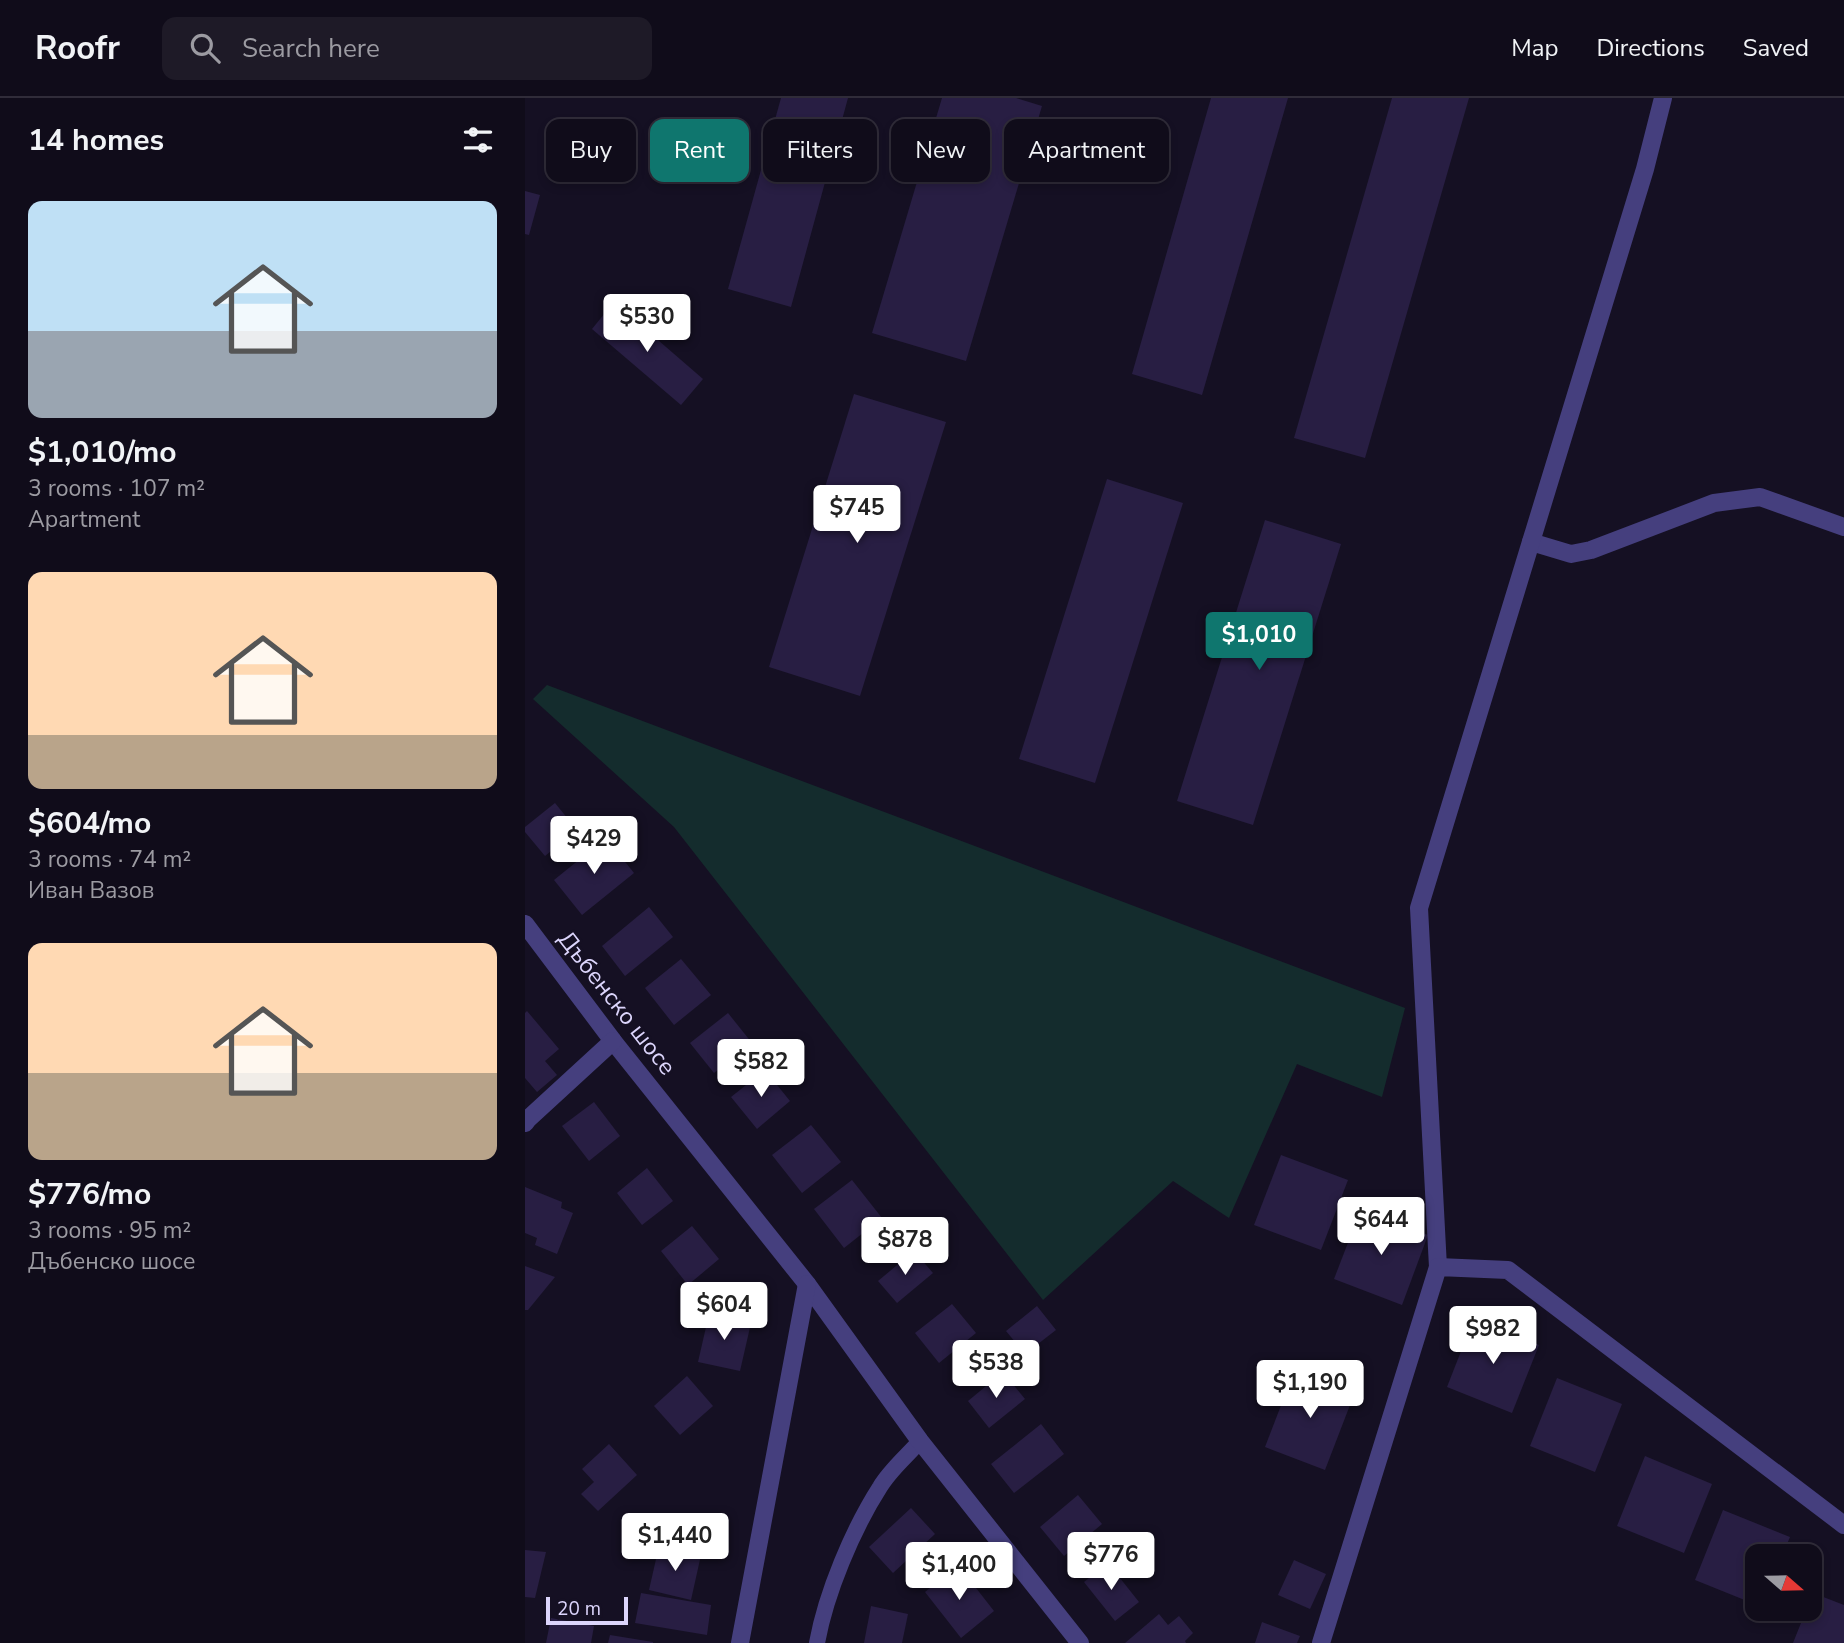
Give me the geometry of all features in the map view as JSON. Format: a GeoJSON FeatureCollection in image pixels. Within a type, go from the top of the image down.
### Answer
{"type":"FeatureCollection","features":[{"type":"Feature","properties":{"kind":"street"},"geometry":{"type":"LineString","coordinates":[[1321,1643],[1438,1267],[1419,908],[1645,169],[1663,98]]}},
{"type":"Feature","properties":{"kind":"street"},"geometry":{"type":"LineString","coordinates":[[1531,542],[1571,554],[1591,550],[1714,503],[1760,497],[1844,527]]}},
{"type":"Feature","properties":{"kind":"street","name":"Дъбенско шосе"},"geometry":{"type":"LineString","coordinates":[[525,924],[807,1284],[920,1441],[1080,1643]]}},
{"type":"Feature","properties":{"kind":"street"},"geometry":{"type":"LineString","coordinates":[[525,1123],[614,1041]]}},
{"type":"Feature","properties":{"kind":"street"},"geometry":{"type":"LineString","coordinates":[[1438,1267],[1508,1270],[1844,1525]]}},
{"type":"Feature","properties":{"kind":"street"},"geometry":{"type":"LineString","coordinates":[[740,1643],[807,1284]]}},
{"type":"Feature","properties":{"kind":"lane"},"geometry":{"type":"LineString","coordinates":[[817,1643],[820,1625],[847,1550],[881,1485],[920,1441]]}},
{"type":"Feature","properties":{"kind":"green space"},"geometry":{"type":"Polygon","coordinates":[[[547,685],[1405,1008],[1382,1097],[1297,1064],[1229,1218],[1173,1181],[1043,1300],[674,827],[533,699],[547,685]]]}},
{"type":"Feature","properties":{"kind":"building"},"geometry":{"type":"Polygon","coordinates":[[[781,98],[848,98],[842,119],[775,119],[781,98]]]}},
{"type":"Feature","properties":{"kind":"building"},"geometry":{"type":"Polygon","coordinates":[[[942,98],[1016,98],[1042,106],[1038,119],[1004,119],[1004,182],[1019,182],[966,361],[872,333],[917,182],[990,182],[990,119],[936,119],[942,98]]]}},
{"type":"Feature","properties":{"kind":"building"},"geometry":{"type":"Polygon","coordinates":[[[1211,98],[1288,98],[1202,395],[1132,374],[1211,98]]]}},
{"type":"Feature","properties":{"kind":"building"},"geometry":{"type":"Polygon","coordinates":[[[1392,98],[1469,98],[1365,458],[1294,438],[1392,98]]]}},
{"type":"Feature","properties":{"kind":"building"},"geometry":{"type":"Polygon","coordinates":[[[763,163],[763,182],[825,182],[791,307],[728,289],[763,163]]]}},
{"type":"Feature","properties":{"kind":"building"},"geometry":{"type":"Polygon","coordinates":[[[525,191],[540,195],[529,235],[525,234],[525,191]]]}},
{"type":"Feature","properties":{"kind":"building"},"geometry":{"type":"Polygon","coordinates":[[[614,302],[703,379],[681,405],[592,329],[614,302]]]}},
{"type":"Feature","properties":{"kind":"building"},"geometry":{"type":"Polygon","coordinates":[[[854,394],[946,422],[860,696],[769,667],[854,394]]]}},
{"type":"Feature","properties":{"kind":"building"},"geometry":{"type":"Polygon","coordinates":[[[1107,479],[1183,503],[1095,783],[1019,759],[1107,479]]]}},
{"type":"Feature","properties":{"kind":"building"},"geometry":{"type":"Polygon","coordinates":[[[1265,520],[1341,544],[1253,825],[1177,801],[1265,520]]]}},
{"type":"Feature","properties":{"kind":"building"},"geometry":{"type":"Polygon","coordinates":[[[555,803],[577,830],[545,856],[525,832],[525,827],[555,803]]]}},
{"type":"Feature","properties":{"kind":"building"},"geometry":{"type":"Polygon","coordinates":[[[606,838],[634,873],[582,915],[554,880],[606,838]]]}},
{"type":"Feature","properties":{"kind":"building"},"geometry":{"type":"Polygon","coordinates":[[[649,907],[673,937],[625,976],[602,946],[649,907]]]}},
{"type":"Feature","properties":{"kind":"building"},"geometry":{"type":"Polygon","coordinates":[[[681,959],[711,995],[674,1025],[645,988],[681,959]]]}},
{"type":"Feature","properties":{"kind":"building"},"geometry":{"type":"Polygon","coordinates":[[[527,1011],[559,1049],[545,1061],[557,1075],[537,1092],[525,1078],[527,1011]]]}},
{"type":"Feature","properties":{"kind":"building"},"geometry":{"type":"Polygon","coordinates":[[[728,1013],[752,1043],[714,1073],[690,1043],[728,1013]]]}},
{"type":"Feature","properties":{"kind":"building"},"geometry":{"type":"Polygon","coordinates":[[[765,1070],[790,1101],[757,1129],[731,1097],[765,1070]]]}},
{"type":"Feature","properties":{"kind":"building"},"geometry":{"type":"Polygon","coordinates":[[[594,1102],[620,1136],[589,1161],[562,1126],[594,1102]]]}},
{"type":"Feature","properties":{"kind":"building"},"geometry":{"type":"Polygon","coordinates":[[[811,1125],[841,1162],[802,1193],[772,1155],[811,1125]]]}},
{"type":"Feature","properties":{"kind":"building"},"geometry":{"type":"Polygon","coordinates":[[[1281,1155],[1348,1180],[1321,1250],[1254,1225],[1281,1155]]]}},
{"type":"Feature","properties":{"kind":"building"},"geometry":{"type":"Polygon","coordinates":[[[647,1168],[673,1201],[642,1225],[617,1193],[647,1168]]]}},
{"type":"Feature","properties":{"kind":"building"},"geometry":{"type":"Polygon","coordinates":[[[852,1180],[882,1218],[844,1248],[814,1209],[852,1180]]]}},
{"type":"Feature","properties":{"kind":"building"},"geometry":{"type":"Polygon","coordinates":[[[525,1187],[562,1202],[561,1208],[573,1213],[557,1254],[535,1245],[537,1238],[525,1233],[525,1187]]]}},
{"type":"Feature","properties":{"kind":"building"},"geometry":{"type":"Polygon","coordinates":[[[1361,1209],[1428,1235],[1402,1305],[1334,1279],[1361,1209]]]}},
{"type":"Feature","properties":{"kind":"building"},"geometry":{"type":"Polygon","coordinates":[[[692,1226],[719,1259],[688,1285],[661,1251],[692,1226]]]}},
{"type":"Feature","properties":{"kind":"building"},"geometry":{"type":"Polygon","coordinates":[[[914,1251],[933,1273],[897,1303],[878,1281],[914,1251]]]}},
{"type":"Feature","properties":{"kind":"building"},"geometry":{"type":"Polygon","coordinates":[[[525,1266],[555,1277],[528,1310],[525,1310],[525,1266]]]}},
{"type":"Feature","properties":{"kind":"building"},"geometry":{"type":"Polygon","coordinates":[[[952,1304],[976,1333],[939,1363],[915,1333],[952,1304]]]}},
{"type":"Feature","properties":{"kind":"building"},"geometry":{"type":"Polygon","coordinates":[[[1037,1306],[1056,1330],[1025,1354],[1006,1331],[1037,1306]]]}},
{"type":"Feature","properties":{"kind":"building"},"geometry":{"type":"Polygon","coordinates":[[[709,1314],[751,1323],[740,1371],[698,1362],[709,1314]]]}},
{"type":"Feature","properties":{"kind":"building"},"geometry":{"type":"Polygon","coordinates":[[[1474,1318],[1539,1345],[1512,1413],[1447,1387],[1474,1318]]]}},
{"type":"Feature","properties":{"kind":"building"},"geometry":{"type":"Polygon","coordinates":[[[1295,1369],[1355,1392],[1325,1470],[1265,1447],[1295,1369]]]}},
{"type":"Feature","properties":{"kind":"building"},"geometry":{"type":"Polygon","coordinates":[[[1003,1372],[1025,1399],[989,1428],[968,1401],[1003,1372]]]}},
{"type":"Feature","properties":{"kind":"building"},"geometry":{"type":"Polygon","coordinates":[[[687,1376],[713,1406],[680,1435],[654,1406],[687,1376]]]}},
{"type":"Feature","properties":{"kind":"building"},"geometry":{"type":"Polygon","coordinates":[[[1557,1378],[1622,1404],[1595,1472],[1530,1446],[1557,1378]]]}},
{"type":"Feature","properties":{"kind":"building"},"geometry":{"type":"Polygon","coordinates":[[[1041,1424],[1064,1454],[1014,1493],[991,1464],[1041,1424]]]}},
{"type":"Feature","properties":{"kind":"building"},"geometry":{"type":"Polygon","coordinates":[[[609,1444],[637,1475],[598,1511],[581,1494],[594,1482],[582,1469],[609,1444]]]}},
{"type":"Feature","properties":{"kind":"building"},"geometry":{"type":"Polygon","coordinates":[[[1645,1456],[1712,1484],[1684,1553],[1617,1526],[1645,1456]]]}},
{"type":"Feature","properties":{"kind":"building"},"geometry":{"type":"Polygon","coordinates":[[[1078,1495],[1102,1524],[1064,1556],[1040,1527],[1078,1495]]]}},
{"type":"Feature","properties":{"kind":"building"},"geometry":{"type":"Polygon","coordinates":[[[911,1508],[935,1534],[893,1573],[869,1547],[911,1508]]]}},
{"type":"Feature","properties":{"kind":"building"},"geometry":{"type":"Polygon","coordinates":[[[1723,1510],[1790,1537],[1787,1544],[1745,1544],[1745,1600],[1695,1580],[1723,1510]]]}},
{"type":"Feature","properties":{"kind":"building"},"geometry":{"type":"Polygon","coordinates":[[[659,1546],[701,1555],[691,1600],[649,1590],[659,1546]]]}},
{"type":"Feature","properties":{"kind":"building"},"geometry":{"type":"Polygon","coordinates":[[[525,1550],[546,1552],[535,1598],[525,1597],[525,1550]]]}},
{"type":"Feature","properties":{"kind":"building"},"geometry":{"type":"Polygon","coordinates":[[[1294,1560],[1326,1574],[1310,1609],[1278,1595],[1294,1560]]]}},
{"type":"Feature","properties":{"kind":"building"},"geometry":{"type":"Polygon","coordinates":[[[1108,1563],[1139,1602],[1115,1621],[1084,1582],[1108,1563]]]}},
{"type":"Feature","properties":{"kind":"building"},"geometry":{"type":"Polygon","coordinates":[[[958,1565],[994,1611],[961,1638],[925,1592],[958,1565]]]}},
{"type":"Feature","properties":{"kind":"building"},"geometry":{"type":"Polygon","coordinates":[[[641,1593],[711,1605],[707,1635],[635,1623],[641,1593]]]}},
{"type":"Feature","properties":{"kind":"building"},"geometry":{"type":"Polygon","coordinates":[[[1822,1596],[1844,1605],[1844,1643],[1793,1643],[1802,1621],[1822,1621],[1822,1596]]]}},
{"type":"Feature","properties":{"kind":"building"},"geometry":{"type":"Polygon","coordinates":[[[871,1606],[908,1614],[902,1643],[864,1643],[871,1606]]]}},
{"type":"Feature","properties":{"kind":"building"},"geometry":{"type":"Polygon","coordinates":[[[1159,1614],[1168,1625],[1179,1616],[1193,1633],[1186,1643],[1125,1643],[1159,1614]]]}},
{"type":"Feature","properties":{"kind":"building"},"geometry":{"type":"Polygon","coordinates":[[[551,1618],[594,1626],[591,1643],[546,1643],[551,1618]]]}},
{"type":"Feature","properties":{"kind":"building"},"geometry":{"type":"Polygon","coordinates":[[[1262,1622],[1300,1636],[1297,1643],[1255,1643],[1262,1622]]]}},
{"type":"Feature","properties":{"kind":"building"},"geometry":{"type":"Polygon","coordinates":[[[610,1635],[653,1642],[653,1643],[608,1643],[610,1635]]]}}]}
